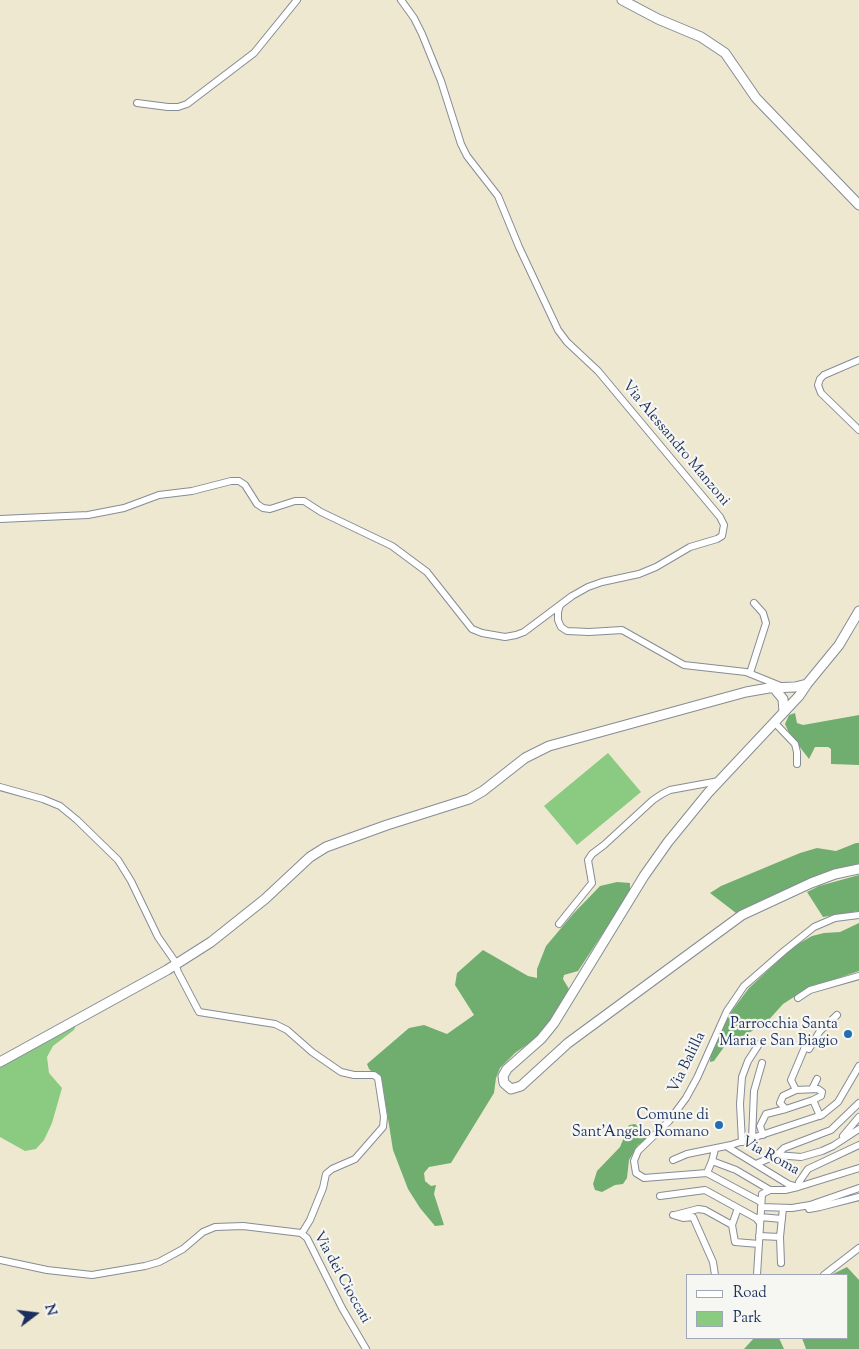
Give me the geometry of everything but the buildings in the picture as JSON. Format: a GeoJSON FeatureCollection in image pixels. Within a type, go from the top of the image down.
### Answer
{"type":"FeatureCollection","features":[{"type":"Feature","properties":{"kind":"street"},"geometry":{"type":"LineString","coordinates":[[137,102],[168,107],[178,107],[186,104],[254,53],[296,0]]}},
{"type":"Feature","properties":{"kind":"street","name":"Via Alessandro Manzoni"},"geometry":{"type":"LineString","coordinates":[[0,519],[95,514],[127,507],[157,496],[197,490],[236,481],[245,485],[257,504],[262,508],[270,508],[297,500],[304,501],[321,512],[392,546],[427,572],[467,624],[479,632],[505,637],[520,634],[588,587],[639,574],[656,567],[690,547],[719,538],[724,533],[724,523],[598,370],[560,333],[528,268],[496,193],[467,156],[461,144],[441,81],[422,34],[401,0]]}},
{"type":"Feature","properties":{"kind":"street"},"geometry":{"type":"LineString","coordinates":[[622,0],[658,19],[698,35],[720,49],[732,62],[756,98],[859,205]]}},
{"type":"Feature","properties":{"kind":"street"},"geometry":{"type":"LineString","coordinates":[[859,360],[824,375],[818,385],[821,393],[859,430]]}},
{"type":"Feature","properties":{"kind":"street"},"geometry":{"type":"LineString","coordinates":[[750,673],[766,623],[763,613],[754,603]]}},
{"type":"Feature","properties":{"kind":"street"},"geometry":{"type":"LineString","coordinates":[[560,605],[557,615],[558,620],[561,627],[567,631],[622,630],[686,666],[750,673],[788,687],[795,694],[792,703]]}},
{"type":"Feature","properties":{"kind":"street"},"geometry":{"type":"LineString","coordinates":[[859,611],[839,645],[792,703],[679,828],[644,876],[554,1023],[540,1039],[504,1072],[503,1080],[507,1087],[514,1089],[521,1086],[568,1043],[738,918],[775,898],[811,882],[859,869]]}},
{"type":"Feature","properties":{"kind":"street"},"geometry":{"type":"LineString","coordinates":[[0,1062],[176,965],[223,934],[265,899],[305,861],[329,845],[469,799],[483,791],[524,758],[549,746],[740,693],[807,684]]}},
{"type":"Feature","properties":{"kind":"street"},"geometry":{"type":"LineString","coordinates":[[784,712],[788,687]]}},
{"type":"Feature","properties":{"kind":"street"},"geometry":{"type":"LineString","coordinates":[[774,688],[783,699],[784,712]]}},
{"type":"Feature","properties":{"kind":"street"},"geometry":{"type":"LineString","coordinates":[[774,722],[795,744],[797,764]]}},
{"type":"Feature","properties":{"kind":"street"},"geometry":{"type":"LineString","coordinates":[[559,924],[592,883],[588,860],[592,854],[662,794],[670,790],[721,780]]}},
{"type":"Feature","properties":{"kind":"street"},"geometry":{"type":"LineString","coordinates":[[0,787],[57,804],[77,820],[111,853],[128,876],[154,930],[176,965],[195,1007],[200,1013],[277,1025],[287,1030],[312,1052],[341,1072],[354,1075],[374,1075],[379,1080],[384,1127],[355,1159],[327,1173],[310,1220],[302,1233]]}},
{"type":"Feature","properties":{"kind":"street","name":"Via Balilla"},"geometry":{"type":"LineString","coordinates":[[707,1173],[644,1178],[636,1173],[634,1161],[638,1151],[669,1121],[686,1098],[727,1011],[744,986],[784,950],[814,927],[835,918],[859,915]]}},
{"type":"Feature","properties":{"kind":"street"},"geometry":{"type":"LineString","coordinates":[[798,998],[810,990],[859,976]]}},
{"type":"Feature","properties":{"kind":"street"},"geometry":{"type":"LineString","coordinates":[[796,1090],[791,1080],[804,1047],[808,1049],[820,1030],[836,1015]]}},
{"type":"Feature","properties":{"kind":"street"},"geometry":{"type":"LineString","coordinates":[[742,1142],[740,1104],[742,1077],[747,1064],[760,1044]]}},
{"type":"Feature","properties":{"kind":"street"},"geometry":{"type":"LineString","coordinates":[[752,1139],[754,1091],[762,1063]]}},
{"type":"Feature","properties":{"kind":"street"},"geometry":{"type":"LineString","coordinates":[[673,1160],[687,1154],[742,1142],[820,1116],[838,1102],[859,1066]]}},
{"type":"Feature","properties":{"kind":"street"},"geometry":{"type":"LineString","coordinates":[[812,1089],[817,1079]]}},
{"type":"Feature","properties":{"kind":"street"},"geometry":{"type":"LineString","coordinates":[[763,1135],[760,1126],[766,1114],[786,1110],[813,1100],[821,1096],[822,1092],[818,1089],[796,1090],[783,1096],[780,1103],[786,1110]]}},
{"type":"Feature","properties":{"kind":"street"},"geometry":{"type":"LineString","coordinates":[[813,1100],[820,1116]]}},
{"type":"Feature","properties":{"kind":"street"},"geometry":{"type":"LineString","coordinates":[[756,1164],[777,1155],[784,1148],[831,1130],[859,1103]]}},
{"type":"Feature","properties":{"kind":"street"},"geometry":{"type":"LineString","coordinates":[[833,1146],[859,1117]]}},
{"type":"Feature","properties":{"kind":"street"},"geometry":{"type":"LineString","coordinates":[[777,1155],[801,1157],[833,1146],[859,1130]]}},
{"type":"Feature","properties":{"kind":"street","name":"Via Roma"},"geometry":{"type":"LineString","coordinates":[[726,1146],[788,1184],[798,1187],[856,1169]]}},
{"type":"Feature","properties":{"kind":"street"},"geometry":{"type":"LineString","coordinates":[[757,1274],[762,1194],[770,1190],[785,1190],[798,1187],[799,1182],[808,1169],[859,1146]]}},
{"type":"Feature","properties":{"kind":"street"},"geometry":{"type":"LineString","coordinates":[[715,1149],[707,1173],[761,1204],[782,1213],[820,1208],[859,1197]]}},
{"type":"Feature","properties":{"kind":"street"},"geometry":{"type":"LineString","coordinates":[[712,1161],[736,1170],[770,1190]]}},
{"type":"Feature","properties":{"kind":"street"},"geometry":{"type":"LineString","coordinates":[[856,1169],[859,1164]]}},
{"type":"Feature","properties":{"kind":"street"},"geometry":{"type":"LineString","coordinates":[[660,1196],[705,1190],[760,1220],[859,1188]]}},
{"type":"Feature","properties":{"kind":"street"},"geometry":{"type":"LineString","coordinates":[[738,1208],[732,1225],[735,1242],[759,1244]]}},
{"type":"Feature","properties":{"kind":"street"},"geometry":{"type":"LineString","coordinates":[[715,1274],[710,1252],[693,1218],[673,1215],[692,1210],[705,1210],[732,1225]]}},
{"type":"Feature","properties":{"kind":"street"},"geometry":{"type":"LineString","coordinates":[[781,1263],[780,1237],[782,1213]]}},
{"type":"Feature","properties":{"kind":"street","name":"Via dei Cioccati"},"geometry":{"type":"LineString","coordinates":[[0,1260],[47,1270],[92,1275],[159,1262],[184,1249],[203,1232],[215,1227],[243,1226],[302,1233],[307,1238],[366,1349]]}},
{"type":"Feature","properties":{"kind":"street"},"geometry":{"type":"LineString","coordinates":[[759,1236],[780,1237]]}},
{"type":"Feature","properties":{"kind":"street"},"geometry":{"type":"LineString","coordinates":[[825,1274],[859,1248]]}},
{"type":"Feature","properties":{"kind":"green space"},"geometry":{"type":"Polygon","coordinates":[[[795,713],[797,723],[803,725],[859,715],[859,765],[831,764],[831,749],[828,747],[815,747],[809,759],[789,733],[785,724],[789,715],[795,713]]]}},
{"type":"Feature","properties":{"kind":"green space"},"geometry":{"type":"Polygon","coordinates":[[[608,753],[641,792],[577,845],[544,806],[608,753]]]}},
{"type":"Feature","properties":{"kind":"green space"},"geometry":{"type":"Polygon","coordinates":[[[859,843],[859,866],[800,883],[736,913],[710,893],[721,886],[800,853],[817,848],[836,851],[859,843]]]}},
{"type":"Feature","properties":{"kind":"green space"},"geometry":{"type":"Polygon","coordinates":[[[859,875],[859,911],[823,917],[807,892],[819,886],[859,875]]]}},
{"type":"Feature","properties":{"kind":"green space"},"geometry":{"type":"Polygon","coordinates":[[[617,882],[630,883],[630,892],[578,971],[564,975],[563,979],[569,989],[543,1033],[515,1053],[500,1068],[496,1078],[494,1093],[451,1163],[429,1167],[424,1173],[425,1181],[431,1186],[436,1185],[434,1194],[444,1225],[435,1226],[420,1208],[408,1189],[393,1150],[382,1081],[369,1069],[367,1064],[409,1028],[424,1025],[447,1034],[474,1015],[455,985],[457,973],[483,950],[528,976],[537,978],[537,969],[546,946],[600,886],[617,882]]]}},
{"type":"Feature","properties":{"kind":"green space"},"geometry":{"type":"Polygon","coordinates":[[[859,923],[859,971],[810,988],[794,997],[783,1004],[766,1023],[724,1047],[714,1061],[710,1062],[711,1050],[731,1012],[749,988],[793,947],[812,936],[840,932],[859,923]]]}},
{"type":"Feature","properties":{"kind":"green space"},"geometry":{"type":"Polygon","coordinates":[[[76,1025],[74,1030],[53,1046],[47,1057],[49,1073],[62,1088],[52,1123],[44,1140],[36,1149],[25,1151],[0,1137],[0,1065],[76,1025]]]}},
{"type":"Feature","properties":{"kind":"green space"},"geometry":{"type":"Polygon","coordinates":[[[635,1124],[648,1133],[648,1138],[638,1145],[629,1160],[627,1178],[623,1184],[615,1185],[602,1192],[595,1190],[593,1184],[597,1171],[620,1147],[629,1125],[635,1124]]]}},
{"type":"Feature","properties":{"kind":"green space"},"geometry":{"type":"Polygon","coordinates":[[[847,1267],[859,1280],[859,1349],[806,1349],[802,1339],[849,1339],[849,1274],[833,1274],[847,1267]]]}},
{"type":"Feature","properties":{"kind":"green space"},"geometry":{"type":"Polygon","coordinates":[[[753,1339],[779,1339],[784,1349],[744,1349],[753,1339]]]}},
{"type":"Feature","properties":{"kind":"place","name":"Parrocchia Santa Maria e San Biagio"},"geometry":{"type":"Point","coordinates":[848,1034]}},
{"type":"Feature","properties":{"kind":"place","name":"Comune di Sant'Angelo Romano"},"geometry":{"type":"Point","coordinates":[719,1125]}}]}
